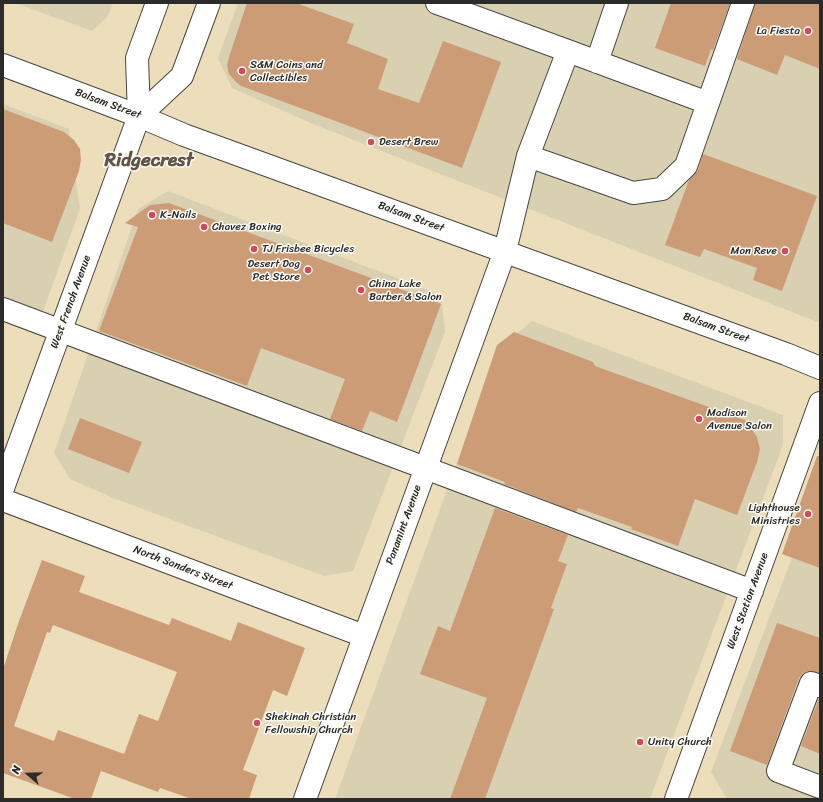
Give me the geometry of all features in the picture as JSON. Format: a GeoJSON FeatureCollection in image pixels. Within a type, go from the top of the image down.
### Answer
{"type":"FeatureCollection","features":[{"type":"Feature","properties":{"kind":"street","name":"West French Avenue"},"geometry":{"type":"LineString","coordinates":[[3,488],[139,116],[137,58],[157,3]]}},
{"type":"Feature","properties":{"kind":"street","name":"West French Avenue"},"geometry":{"type":"LineString","coordinates":[[139,116],[182,76],[209,3]]}},
{"type":"Feature","properties":{"kind":"street"},"geometry":{"type":"LineString","coordinates":[[437,3],[708,103]]}},
{"type":"Feature","properties":{"kind":"street"},"geometry":{"type":"LineString","coordinates":[[597,62],[617,3]]}},
{"type":"Feature","properties":{"kind":"street"},"geometry":{"type":"LineString","coordinates":[[528,156],[633,193],[662,189],[686,166],[743,3]]}},
{"type":"Feature","properties":{"kind":"street","name":"Panamint Avenue"},"geometry":{"type":"LineString","coordinates":[[305,799],[505,252],[528,156],[568,51]]}},
{"type":"Feature","properties":{"kind":"street","name":"Balsam Street"},"geometry":{"type":"LineString","coordinates":[[3,65],[139,116],[184,135],[786,354],[820,368]]}},
{"type":"Feature","properties":{"kind":"street"},"geometry":{"type":"LineString","coordinates":[[3,309],[752,590]]}},
{"type":"Feature","properties":{"kind":"street","name":"West Station Avenue"},"geometry":{"type":"LineString","coordinates":[[676,799],[820,403]]}},
{"type":"Feature","properties":{"kind":"street","name":"North Sanders Street"},"geometry":{"type":"LineString","coordinates":[[3,500],[364,636]]}},
{"type":"Feature","properties":{"kind":"street"},"geometry":{"type":"LineString","coordinates":[[820,686],[811,683],[778,772],[820,787]]}},
{"type":"Feature","properties":{"kind":"shaded area"},"geometry":{"type":"Polygon","coordinates":[[[15,3],[113,3],[108,16],[92,31],[15,3]]]}},
{"type":"Feature","properties":{"kind":"shaded area"},"geometry":{"type":"Polygon","coordinates":[[[238,3],[820,3],[820,323],[313,124],[232,88],[218,58],[238,3]]]}},
{"type":"Feature","properties":{"kind":"shaded area"},"geometry":{"type":"Polygon","coordinates":[[[3,104],[69,129],[80,209],[37,328],[3,315],[3,104]]]}},
{"type":"Feature","properties":{"kind":"shaded area"},"geometry":{"type":"Polygon","coordinates":[[[168,191],[441,295],[445,332],[353,571],[324,576],[113,498],[70,479],[54,453],[138,209],[168,191]]]}},
{"type":"Feature","properties":{"kind":"shaded area"},"geometry":{"type":"Polygon","coordinates":[[[532,321],[783,415],[783,445],[650,799],[335,799],[498,349],[532,321]]]}},
{"type":"Feature","properties":{"kind":"shaded area"},"geometry":{"type":"Polygon","coordinates":[[[820,483],[820,799],[727,799],[711,772],[820,483]]]}},
{"type":"Feature","properties":{"kind":"building"},"geometry":{"type":"Polygon","coordinates":[[[247,3],[296,3],[354,24],[347,43],[388,59],[378,89],[419,103],[443,41],[501,62],[462,168],[241,86],[229,74],[227,65],[247,3]]]}},
{"type":"Feature","properties":{"kind":"building"},"geometry":{"type":"Polygon","coordinates":[[[671,3],[730,3],[713,50],[711,49],[705,66],[655,48],[671,3]]]}},
{"type":"Feature","properties":{"kind":"building"},"geometry":{"type":"Polygon","coordinates":[[[755,3],[820,3],[820,69],[785,55],[777,75],[737,59],[755,3]]]}},
{"type":"Feature","properties":{"kind":"building"},"geometry":{"type":"Polygon","coordinates":[[[3,109],[64,132],[74,140],[80,149],[81,160],[79,171],[52,242],[3,223],[3,109]]]}},
{"type":"Feature","properties":{"kind":"building"},"geometry":{"type":"Polygon","coordinates":[[[703,154],[817,196],[782,291],[753,280],[757,268],[704,249],[700,257],[665,245],[689,180],[698,170],[703,154]]]}},
{"type":"Feature","properties":{"kind":"building"},"geometry":{"type":"Polygon","coordinates":[[[169,203],[441,304],[397,422],[370,411],[362,431],[330,419],[345,379],[261,348],[247,386],[99,331],[138,227],[125,223],[150,205],[169,203]]]}},
{"type":"Feature","properties":{"kind":"building"},"geometry":{"type":"Polygon","coordinates":[[[514,332],[593,362],[595,366],[745,420],[757,437],[760,449],[757,462],[737,515],[695,499],[678,546],[631,529],[632,527],[578,508],[576,512],[504,484],[505,482],[457,464],[497,345],[514,332]]]}},
{"type":"Feature","properties":{"kind":"building"},"geometry":{"type":"Polygon","coordinates":[[[80,418],[142,442],[129,473],[68,449],[80,418]]]}},
{"type":"Feature","properties":{"kind":"building","name":"Lighthouse Ministries"},"geometry":{"type":"Polygon","coordinates":[[[817,456],[820,456],[820,568],[782,554],[817,456]]]}},
{"type":"Feature","properties":{"kind":"building"},"geometry":{"type":"Polygon","coordinates":[[[495,508],[568,535],[558,561],[567,564],[551,608],[554,609],[485,799],[450,799],[487,698],[420,674],[438,626],[450,631],[495,508]]]}},
{"type":"Feature","properties":{"kind":"building"},"geometry":{"type":"Polygon","coordinates":[[[42,560],[85,576],[79,592],[169,625],[172,618],[231,641],[238,622],[305,648],[287,696],[273,690],[243,770],[257,775],[249,799],[192,799],[160,788],[158,792],[101,771],[91,799],[75,799],[3,773],[3,669],[42,560]],[[53,625],[50,633],[47,632],[14,726],[54,741],[58,730],[124,754],[139,714],[158,721],[177,672],[53,625]]]}},
{"type":"Feature","properties":{"kind":"building"},"geometry":{"type":"Polygon","coordinates":[[[777,623],[820,638],[820,673],[808,671],[803,673],[799,678],[767,765],[730,751],[777,623]]]}},
{"type":"Feature","properties":{"kind":"building"},"geometry":{"type":"Polygon","coordinates":[[[820,698],[820,754],[801,746],[820,698]]]}},
{"type":"Feature","properties":{"kind":"place","name":"La Fiesta"},"geometry":{"type":"Point","coordinates":[808,31]}},
{"type":"Feature","properties":{"kind":"place","name":"S&M Coins and Collectibles"},"geometry":{"type":"Point","coordinates":[242,71]}},
{"type":"Feature","properties":{"kind":"place","name":"Desert Brew"},"geometry":{"type":"Point","coordinates":[371,142]}},
{"type":"Feature","properties":{"kind":"place","name":"K-Nails"},"geometry":{"type":"Point","coordinates":[152,215]}},
{"type":"Feature","properties":{"kind":"place","name":"Chavez Boxing"},"geometry":{"type":"Point","coordinates":[204,227]}},
{"type":"Feature","properties":{"kind":"place","name":"TJ Frisbee Bicycles"},"geometry":{"type":"Point","coordinates":[254,249]}},
{"type":"Feature","properties":{"kind":"place","name":"Mon Reve"},"geometry":{"type":"Point","coordinates":[785,251]}},
{"type":"Feature","properties":{"kind":"place","name":"Desert Dog Pet Store"},"geometry":{"type":"Point","coordinates":[308,270]}},
{"type":"Feature","properties":{"kind":"place","name":"China Lake Barber & Salon"},"geometry":{"type":"Point","coordinates":[361,290]}},
{"type":"Feature","properties":{"kind":"place","name":"Madison Avenue Salon"},"geometry":{"type":"Point","coordinates":[699,419]}},
{"type":"Feature","properties":{"kind":"place","name":"Lighthouse Ministries"},"geometry":{"type":"Point","coordinates":[808,514]}},
{"type":"Feature","properties":{"kind":"place","name":"Shekinah Christian Fellowship Church"},"geometry":{"type":"Point","coordinates":[257,723]}},
{"type":"Feature","properties":{"kind":"place","name":"Unity Church"},"geometry":{"type":"Point","coordinates":[640,742]}},
{"type":"Feature","properties":{"kind":"district","name":"Ridgecrest"},"geometry":{"type":"Point","coordinates":[149,161]}}]}
